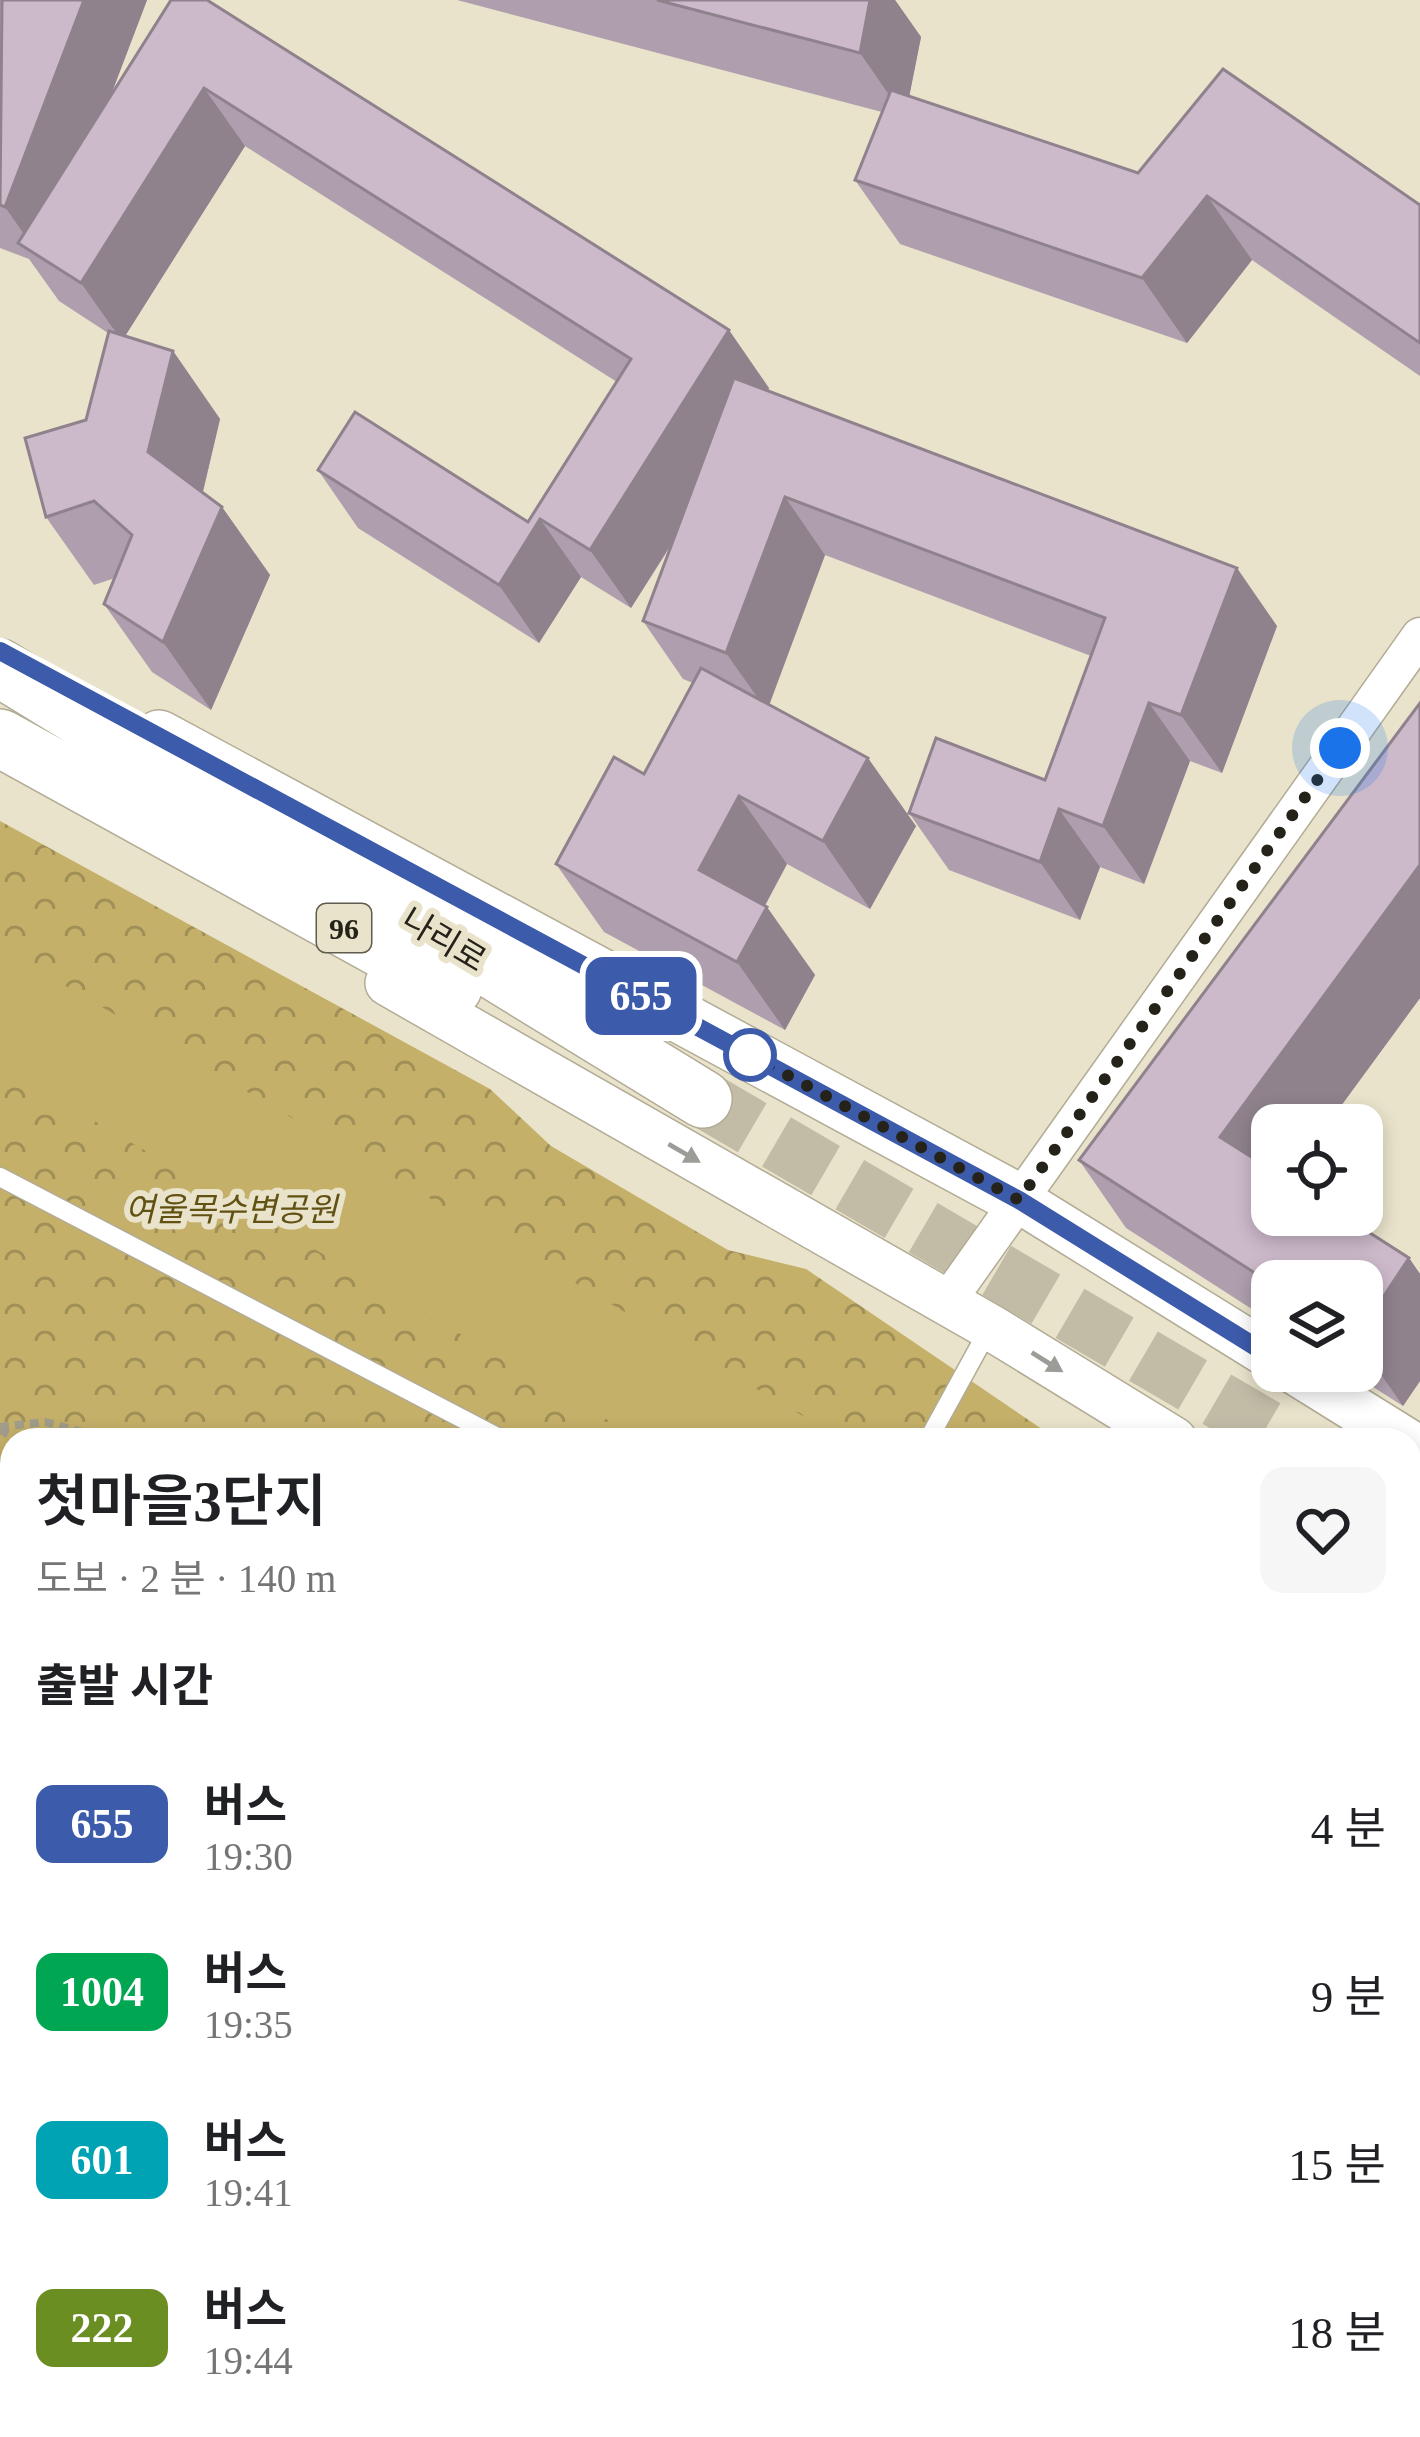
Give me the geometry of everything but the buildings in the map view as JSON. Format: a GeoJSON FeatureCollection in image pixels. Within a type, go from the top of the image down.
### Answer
{"type":"FeatureCollection","features":[{"type":"Feature","properties":{"kind":"main road"},"geometry":{"type":"LineString","coordinates":[[0,651],[1019,1200]]}},
{"type":"Feature","properties":{"kind":"main road","name":"나리로"},"geometry":{"type":"LineString","coordinates":[[0,668],[696,1109],[0,738]]}},
{"type":"Feature","properties":{"kind":"street"},"geometry":{"type":"LineString","coordinates":[[946,1303],[1420,636]]}},
{"type":"Feature","properties":{"kind":"street"},"geometry":{"type":"LineString","coordinates":[[0,760],[991,1327],[1155,1428]]}},
{"type":"Feature","properties":{"kind":"street"},"geometry":{"type":"LineString","coordinates":[[1019,1200],[1251,1344]]}},
{"type":"Feature","properties":{"kind":"street"},"geometry":{"type":"LineString","coordinates":[[1328,1392],[1386,1428]]}},
{"type":"Feature","properties":{"kind":"lane"},"geometry":{"type":"LineString","coordinates":[[0,1178],[480,1428]]}},
{"type":"Feature","properties":{"kind":"lane"},"geometry":{"type":"LineString","coordinates":[[935,1428],[991,1327]]}},
{"type":"Feature","properties":{"kind":"path"},"geometry":{"type":"LineString","coordinates":[[7,1428],[46,1422],[68,1428]]}},
{"type":"Feature","properties":{"kind":"green space","name":"여울목수변공원"},"geometry":{"type":"Polygon","coordinates":[[[0,821],[490,1089],[551,1146],[728,1250],[806,1269],[1040,1428],[0,1428],[0,821]]]}},
{"type":"Feature","properties":{"kind":"green space"},"geometry":{"type":"Polygon","coordinates":[[[11,954],[822,1427],[621,1428],[0,1066],[0,972],[11,954]]]}},
{"type":"Feature","properties":{"kind":"tunnel"},"geometry":{"type":"LineString","coordinates":[[703,1099],[1266,1428]]}},
{"type":"Feature","properties":{"kind":"bus line","name":"655"},"geometry":{"type":"LineString","coordinates":[[0,651],[1019,1200],[1251,1344]]}},
{"type":"Feature","properties":{"kind":"route"},"geometry":{"type":"LineString","coordinates":[[750,1055],[1019,1200],[1340,748]]}}]}
